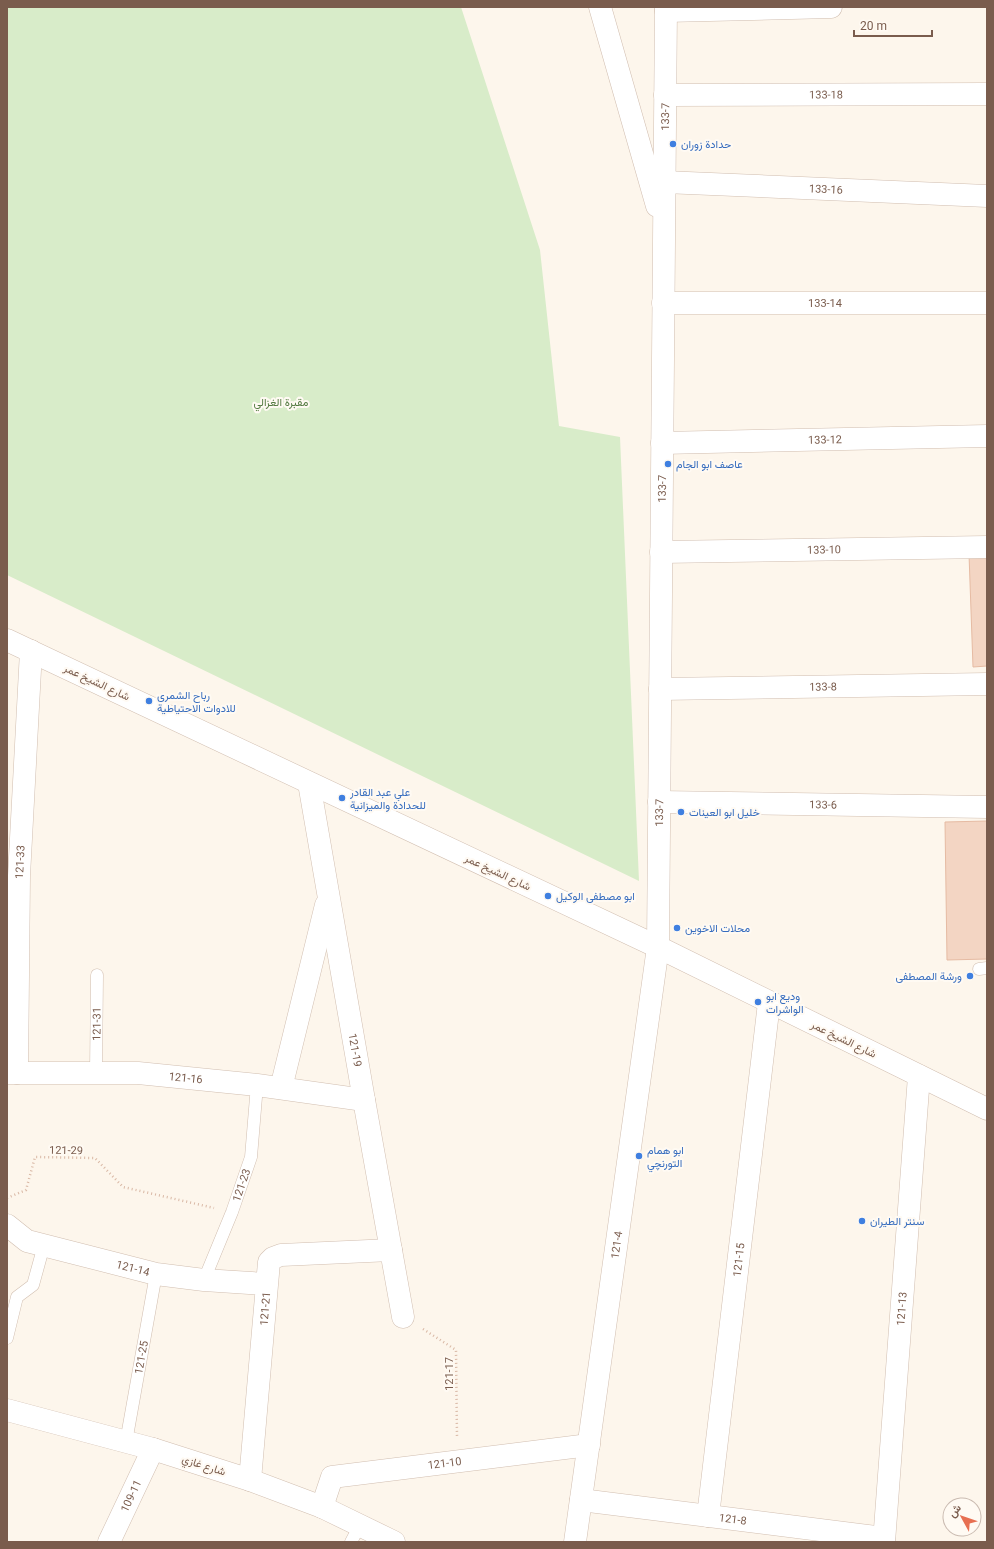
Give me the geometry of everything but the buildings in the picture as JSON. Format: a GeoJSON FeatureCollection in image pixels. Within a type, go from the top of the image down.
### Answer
{"type":"FeatureCollection","features":[{"type":"Feature","properties":{"kind":"street"},"geometry":{"type":"LineString","coordinates":[[600,7],[664,228]]}},
{"type":"Feature","properties":{"kind":"street"},"geometry":{"type":"LineString","coordinates":[[666,9],[831,7]]}},
{"type":"Feature","properties":{"kind":"street","name":"133-7"},"geometry":{"type":"LineString","coordinates":[[658,947],[666,9]]}},
{"type":"Feature","properties":{"kind":"street","name":"133-18"},"geometry":{"type":"LineString","coordinates":[[665,95],[987,94]]}},
{"type":"Feature","properties":{"kind":"street","name":"133-16"},"geometry":{"type":"LineString","coordinates":[[664,182],[987,196]]}},
{"type":"Feature","properties":{"kind":"street","name":"133-14"},"geometry":{"type":"LineString","coordinates":[[663,303],[987,302]]}},
{"type":"Feature","properties":{"kind":"street","name":"133-12"},"geometry":{"type":"LineString","coordinates":[[662,443],[987,436]]}},
{"type":"Feature","properties":{"kind":"street","name":"133-10"},"geometry":{"type":"LineString","coordinates":[[661,552],[987,547]]}},
{"type":"Feature","properties":{"kind":"street","name":"شارع الشيخ عمر"},"geometry":{"type":"LineString","coordinates":[[7,640],[658,947],[769,1003],[987,1109]]}},
{"type":"Feature","properties":{"kind":"street","name":"121-33"},"geometry":{"type":"LineString","coordinates":[[12,1073],[13,876],[31,651]]}},
{"type":"Feature","properties":{"kind":"street","name":"133-8"},"geometry":{"type":"LineString","coordinates":[[660,689],[987,684]]}},
{"type":"Feature","properties":{"kind":"street","name":"121-19"},"geometry":{"type":"LineString","coordinates":[[309,783],[403,1317]]}},
{"type":"Feature","properties":{"kind":"street","name":"133-6"},"geometry":{"type":"LineString","coordinates":[[659,802],[987,807]]}},
{"type":"Feature","properties":{"kind":"street"},"geometry":{"type":"LineString","coordinates":[[281,1088],[328,896]]}},
{"type":"Feature","properties":{"kind":"street","name":"121-4"},"geometry":{"type":"LineString","coordinates":[[575,1542],[658,947]]}},
{"type":"Feature","properties":{"kind":"street","name":"121-15"},"geometry":{"type":"LineString","coordinates":[[708,1516],[769,1003]]}},
{"type":"Feature","properties":{"kind":"street","name":"121-16"},"geometry":{"type":"LineString","coordinates":[[12,1073],[138,1073],[256,1085],[364,1100]]}},
{"type":"Feature","properties":{"kind":"street","name":"121-13"},"geometry":{"type":"LineString","coordinates":[[884,1540],[919,1076]]}},
{"type":"Feature","properties":{"kind":"street","name":"121-14"},"geometry":{"type":"LineString","coordinates":[[7,1225],[27,1241],[156,1274],[204,1280],[266,1284]]}},
{"type":"Feature","properties":{"kind":"street","name":"121-21"},"geometry":{"type":"LineString","coordinates":[[250,1480],[269,1262],[273,1258],[281,1255],[391,1250]]}},
{"type":"Feature","properties":{"kind":"street","name":"شارع غازي"},"geometry":{"type":"LineString","coordinates":[[7,1410],[153,1449],[250,1480],[322,1507],[355,1534],[394,1542]]}},
{"type":"Feature","properties":{"kind":"street","name":"121-10"},"geometry":{"type":"LineString","coordinates":[[322,1507],[332,1477],[589,1445]]}},
{"type":"Feature","properties":{"kind":"street","name":"109-11"},"geometry":{"type":"LineString","coordinates":[[109,1542],[153,1449]]}},
{"type":"Feature","properties":{"kind":"street","name":"121-8"},"geometry":{"type":"LineString","coordinates":[[581,1500],[884,1540]]}},
{"type":"Feature","properties":{"kind":"lane","name":"121-31"},"geometry":{"type":"LineString","coordinates":[[96,975],[96,1073]]}},
{"type":"Feature","properties":{"kind":"lane","name":"121-23"},"geometry":{"type":"LineString","coordinates":[[204,1280],[232,1212],[251,1157],[256,1085]]}},
{"type":"Feature","properties":{"kind":"lane"},"geometry":{"type":"LineString","coordinates":[[7,1338],[17,1297],[33,1285],[44,1245]]}},
{"type":"Feature","properties":{"kind":"lane","name":"121-25"},"geometry":{"type":"LineString","coordinates":[[126,1442],[156,1274]]}},
{"type":"Feature","properties":{"kind":"path","name":"121-29"},"geometry":{"type":"LineString","coordinates":[[7,1198],[26,1190],[35,1157],[95,1158],[123,1187],[232,1212]]}},
{"type":"Feature","properties":{"kind":"path","name":"121-17"},"geometry":{"type":"LineString","coordinates":[[403,1317],[456,1350],[457,1461]]}},
{"type":"Feature","properties":{"kind":"green space","name":"مقبرة الغزالي"},"geometry":{"type":"Polygon","coordinates":[[[7,7],[461,7],[540,250],[559,426],[620,437],[639,881],[7,575],[7,7]]]}},
{"type":"Feature","properties":{"kind":"place","name":"حدادة زوران"},"geometry":{"type":"Point","coordinates":[673,144]}},
{"type":"Feature","properties":{"kind":"place","name":"عاصف ابو الجام"},"geometry":{"type":"Point","coordinates":[668,464]}},
{"type":"Feature","properties":{"kind":"place","name":"رباح الشمري للادوات الاحتياطية"},"geometry":{"type":"Point","coordinates":[149,701]}},
{"type":"Feature","properties":{"kind":"place","name":"علي عبد القادر للحدادة والميزانية"},"geometry":{"type":"Point","coordinates":[342,798]}},
{"type":"Feature","properties":{"kind":"place","name":"خليل ابو العينات"},"geometry":{"type":"Point","coordinates":[681,812]}},
{"type":"Feature","properties":{"kind":"place","name":"ابو مصطفى الوكيل"},"geometry":{"type":"Point","coordinates":[548,896]}},
{"type":"Feature","properties":{"kind":"place","name":"محلات الاخوين"},"geometry":{"type":"Point","coordinates":[677,928]}},
{"type":"Feature","properties":{"kind":"place","name":"ورشة المصطفى"},"geometry":{"type":"Point","coordinates":[970,976]}},
{"type":"Feature","properties":{"kind":"place","name":"وديع ابو الواشرات"},"geometry":{"type":"Point","coordinates":[758,1002]}},
{"type":"Feature","properties":{"kind":"place","name":"ابو همام التورنچي"},"geometry":{"type":"Point","coordinates":[639,1156]}},
{"type":"Feature","properties":{"kind":"place","name":"سنتر الطيران"},"geometry":{"type":"Point","coordinates":[862,1221]}}]}
